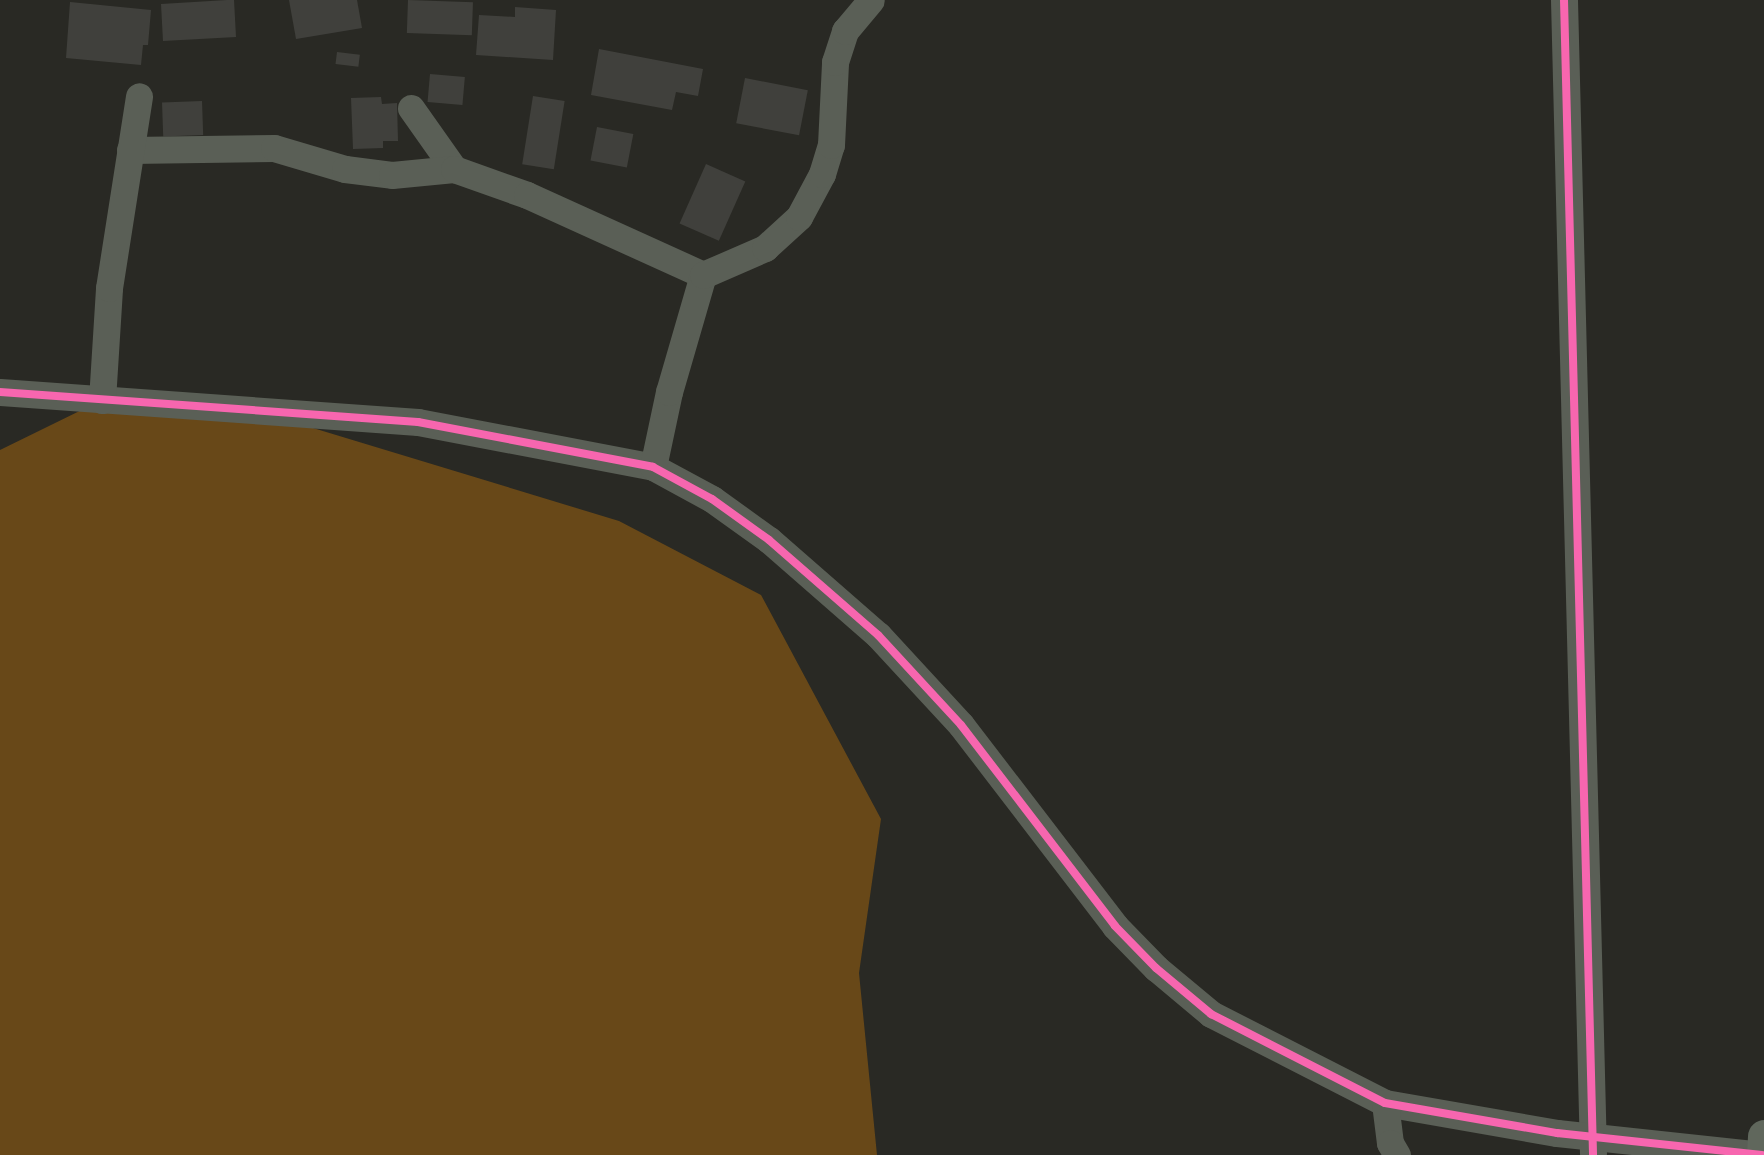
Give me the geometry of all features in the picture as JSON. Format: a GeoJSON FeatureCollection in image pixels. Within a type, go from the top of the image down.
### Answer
{"type":"FeatureCollection","features":[{"type":"Feature","properties":{"kind":"highway"},"geometry":{"type":"LineString","coordinates":[[1762,1155],[1764,1136]]}},
{"type":"Feature","properties":{"kind":"street"},"geometry":{"type":"LineString","coordinates":[[130,150],[274,148],[345,169],[392,175],[454,169],[527,195],[703,275],[765,248],[799,217],[822,174],[831,145],[835,62],[845,31],[871,0]]}},
{"type":"Feature","properties":{"kind":"street"},"geometry":{"type":"LineString","coordinates":[[1564,0],[1587,1039],[1593,1146]]}},
{"type":"Feature","properties":{"kind":"street"},"geometry":{"type":"LineString","coordinates":[[102,399],[109,288],[139,96]]}},
{"type":"Feature","properties":{"kind":"street"},"geometry":{"type":"LineString","coordinates":[[411,108],[454,169]]}},
{"type":"Feature","properties":{"kind":"street"},"geometry":{"type":"LineString","coordinates":[[653,467],[669,392],[703,275]]}},
{"type":"Feature","properties":{"kind":"street"},"geometry":{"type":"LineString","coordinates":[[0,392],[418,422],[653,467],[712,499],[769,540],[878,635],[961,725],[1073,875],[1156,968],[1211,1014],[1385,1103],[1593,1146],[1762,1155]]}},
{"type":"Feature","properties":{"kind":"street"},"geometry":{"type":"LineString","coordinates":[[1385,1103],[1390,1143],[1397,1155]]}},
{"type":"Feature","properties":{"kind":"shaded area"},"geometry":{"type":"Polygon","coordinates":[[[102,400],[313,428],[619,521],[761,595],[881,819],[859,973],[877,1155],[0,1155],[0,450],[102,400]]]}},
{"type":"Feature","properties":{"kind":"building"},"geometry":{"type":"Polygon","coordinates":[[[234,0],[236,37],[163,41],[161,4],[234,0]]]}},
{"type":"Feature","properties":{"kind":"building"},"geometry":{"type":"Polygon","coordinates":[[[289,0],[357,0],[362,28],[296,39],[289,0]]]}},
{"type":"Feature","properties":{"kind":"building"},"geometry":{"type":"Polygon","coordinates":[[[408,0],[473,2],[472,35],[407,33],[408,0]]]}},
{"type":"Feature","properties":{"kind":"building"},"geometry":{"type":"Polygon","coordinates":[[[70,2],[151,10],[148,45],[143,45],[141,65],[66,58],[70,2]]]}},
{"type":"Feature","properties":{"kind":"building"},"geometry":{"type":"Polygon","coordinates":[[[515,7],[556,10],[553,60],[476,55],[479,15],[515,17],[515,7]]]}},
{"type":"Feature","properties":{"kind":"building"},"geometry":{"type":"Polygon","coordinates":[[[599,49],[703,69],[698,96],[676,92],[672,110],[591,95],[599,49]]]}},
{"type":"Feature","properties":{"kind":"building"},"geometry":{"type":"Polygon","coordinates":[[[337,52],[360,55],[358,67],[336,64],[337,52]]]}},
{"type":"Feature","properties":{"kind":"building"},"geometry":{"type":"Polygon","coordinates":[[[430,74],[465,77],[462,105],[428,102],[430,74]]]}},
{"type":"Feature","properties":{"kind":"building"},"geometry":{"type":"Polygon","coordinates":[[[745,78],[808,90],[799,135],[736,123],[745,78]]]}},
{"type":"Feature","properties":{"kind":"building"},"geometry":{"type":"Polygon","coordinates":[[[533,96],[565,101],[554,169],[522,164],[533,96]]]}},
{"type":"Feature","properties":{"kind":"building"},"geometry":{"type":"Polygon","coordinates":[[[381,97],[382,104],[397,103],[398,141],[383,141],[383,148],[353,149],[351,98],[381,97]]]}},
{"type":"Feature","properties":{"kind":"building"},"geometry":{"type":"Polygon","coordinates":[[[202,101],[203,135],[163,136],[162,102],[202,101]]]}},
{"type":"Feature","properties":{"kind":"building"},"geometry":{"type":"Polygon","coordinates":[[[597,127],[633,134],[627,167],[591,160],[597,127]]]}},
{"type":"Feature","properties":{"kind":"building"},"geometry":{"type":"Polygon","coordinates":[[[706,164],[745,181],[719,241],[680,223],[706,164]]]}},
{"type":"Feature","properties":{"kind":"cycle path"},"geometry":{"type":"LineString","coordinates":[[1564,0],[1593,1155]]}},
{"type":"Feature","properties":{"kind":"cycle path"},"geometry":{"type":"LineString","coordinates":[[0,392],[418,422],[653,467],[712,499],[769,540],[878,635],[961,725],[1115,926],[1156,968],[1211,1014],[1385,1103],[1557,1133],[1762,1155]]}}]}
